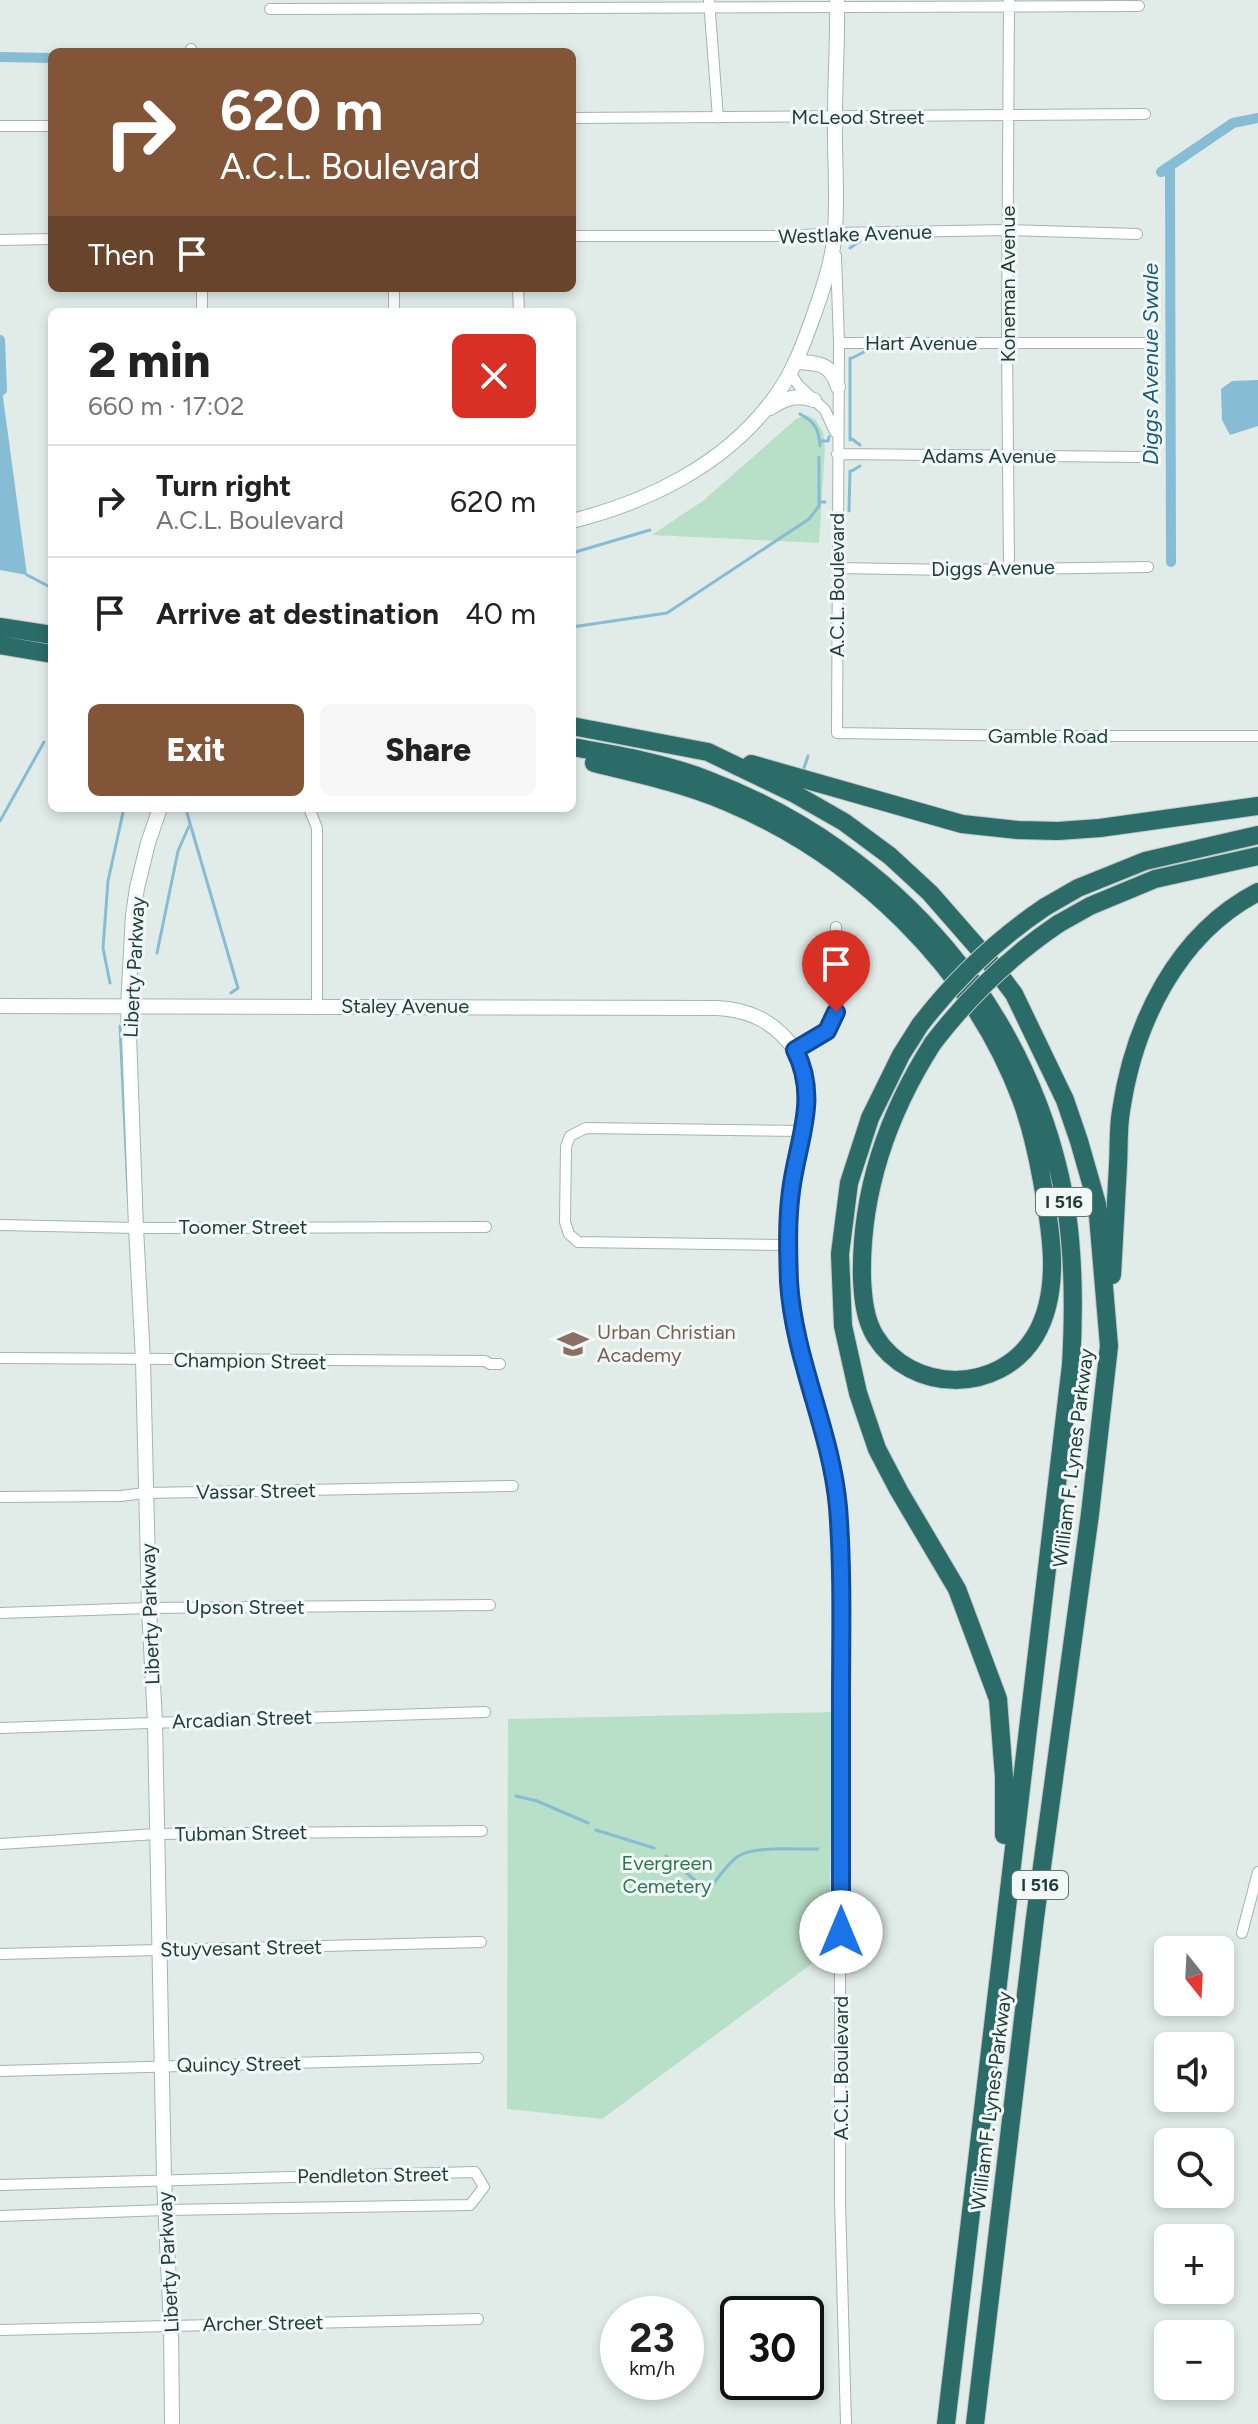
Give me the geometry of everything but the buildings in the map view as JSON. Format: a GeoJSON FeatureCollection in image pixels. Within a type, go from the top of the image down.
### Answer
{"type":"FeatureCollection","features":[{"type":"Feature","properties":{"kind":"highway"},"geometry":{"type":"LineString","coordinates":[[0,627],[48,634]]}},
{"type":"Feature","properties":{"kind":"highway"},"geometry":{"type":"LineString","coordinates":[[0,645],[48,653]]}},
{"type":"Feature","properties":{"kind":"highway","name":"William F. Lynes Parkway"},"geometry":{"type":"LineString","coordinates":[[576,727],[708,752],[795,794],[844,822],[890,856],[930,893],[1014,994],[1065,1100],[1097,1204],[1109,1346],[1084,1559],[1033,1933],[975,2424]]}},
{"type":"Feature","properties":{"kind":"highway","name":"William F. Lynes Parkway"},"geometry":{"type":"LineString","coordinates":[[576,748],[671,769],[736,791],[806,827],[898,896],[946,947],[987,1001],[1024,1074],[1046,1128],[1067,1213],[1073,1274],[1073,1335],[946,2424]]}},
{"type":"Feature","properties":{"kind":"highway"},"geometry":{"type":"LineString","coordinates":[[708,752],[962,824],[1018,830],[1100,828],[1258,806]]}},
{"type":"Feature","properties":{"kind":"highway"},"geometry":{"type":"LineString","coordinates":[[576,759],[666,781],[713,797],[793,834],[834,862],[895,912],[941,962],[968,1000],[977,1012],[1014,1081],[1029,1122],[1051,1227],[1051,1266],[1043,1319],[1036,1335],[1013,1361],[999,1370],[968,1380],[935,1379],[905,1367],[874,1334],[864,1305],[862,1256],[870,1187],[889,1126],[933,1043],[955,1014],[968,1000],[987,979],[1058,924],[1101,901],[1155,879],[1258,856]]}},
{"type":"Feature","properties":{"kind":"highway"},"geometry":{"type":"LineString","coordinates":[[1004,1916],[1004,1777],[998,1699],[957,1589],[877,1449],[858,1393],[843,1326],[840,1254],[849,1183],[884,1086],[920,1025],[965,970],[1000,939],[1078,888],[1145,861],[1258,835]]}},
{"type":"Feature","properties":{"kind":"highway"},"geometry":{"type":"LineString","coordinates":[[1109,1346],[1121,1112],[1133,1053],[1150,1010],[1185,951],[1217,918],[1258,892]]}},
{"type":"Feature","properties":{"kind":"street"},"geometry":{"type":"LineString","coordinates":[[710,3],[718,118]]}},
{"type":"Feature","properties":{"kind":"street","name":"A.C.L. Boulevard"},"geometry":{"type":"LineString","coordinates":[[837,3],[837,733]]}},
{"type":"Feature","properties":{"kind":"street"},"geometry":{"type":"LineString","coordinates":[[270,9],[407,4],[1139,6]]}},
{"type":"Feature","properties":{"kind":"street","name":"Koneman Avenue"},"geometry":{"type":"LineString","coordinates":[[1009,4],[1009,568]]}},
{"type":"Feature","properties":{"kind":"street","name":"McLeod Street"},"geometry":{"type":"LineString","coordinates":[[576,118],[1145,114]]}},
{"type":"Feature","properties":{"kind":"street"},"geometry":{"type":"LineString","coordinates":[[0,126],[48,126]]}},
{"type":"Feature","properties":{"kind":"street","name":"Westlake Avenue"},"geometry":{"type":"LineString","coordinates":[[576,236],[787,236],[1008,230],[1137,234]]}},
{"type":"Feature","properties":{"kind":"street","name":"A.C.L. Boulevard"},"geometry":{"type":"LineString","coordinates":[[792,368],[823,291],[835,233]]}},
{"type":"Feature","properties":{"kind":"street"},"geometry":{"type":"LineString","coordinates":[[0,240],[48,239]]}},
{"type":"Feature","properties":{"kind":"street","name":"Hart Avenue"},"geometry":{"type":"LineString","coordinates":[[839,343],[1146,343]]}},
{"type":"Feature","properties":{"kind":"street"},"geometry":{"type":"LineString","coordinates":[[792,368],[825,366],[838,387]]}},
{"type":"Feature","properties":{"kind":"street"},"geometry":{"type":"LineString","coordinates":[[792,368],[799,386],[828,415],[837,437]]}},
{"type":"Feature","properties":{"kind":"street"},"geometry":{"type":"LineString","coordinates":[[576,520],[630,504],[673,483],[728,446],[763,412],[792,368]]}},
{"type":"Feature","properties":{"kind":"street"},"geometry":{"type":"LineString","coordinates":[[763,412],[792,397],[814,400]]}},
{"type":"Feature","properties":{"kind":"street","name":"Adams Avenue"},"geometry":{"type":"LineString","coordinates":[[837,454],[1141,457]]}},
{"type":"Feature","properties":{"kind":"street","name":"Diggs Avenue"},"geometry":{"type":"LineString","coordinates":[[838,568],[1148,567]]}},
{"type":"Feature","properties":{"kind":"street","name":"Gamble Road"},"geometry":{"type":"LineString","coordinates":[[837,733],[1258,736]]}},
{"type":"Feature","properties":{"kind":"street","name":"Liberty Parkway"},"geometry":{"type":"LineString","coordinates":[[159,812],[137,888],[128,1007],[155,1722],[172,2424]]}},
{"type":"Feature","properties":{"kind":"street"},"geometry":{"type":"LineString","coordinates":[[311,812],[317,828],[317,1006]]}},
{"type":"Feature","properties":{"kind":"street"},"geometry":{"type":"LineString","coordinates":[[795,1050],[823,1035],[833,1022],[837,1005],[836,927]]}},
{"type":"Feature","properties":{"kind":"street","name":"Staley Avenue"},"geometry":{"type":"LineString","coordinates":[[0,1006],[730,1009],[751,1013],[766,1021],[795,1050]]}},
{"type":"Feature","properties":{"kind":"street","name":"A.C.L. Boulevard"},"geometry":{"type":"LineString","coordinates":[[795,1050],[808,1089],[791,1192],[788,1245],[792,1309],[802,1360],[833,1470],[840,1540],[840,2201],[846,2424]]}},
{"type":"Feature","properties":{"kind":"street"},"geometry":{"type":"LineString","coordinates":[[788,1245],[578,1242],[569,1234],[565,1222],[566,1147],[570,1136],[586,1128],[802,1131]]}},
{"type":"Feature","properties":{"kind":"street","name":"Toomer Street"},"geometry":{"type":"LineString","coordinates":[[0,1225],[136,1228],[486,1227]]}},
{"type":"Feature","properties":{"kind":"street","name":"Champion Street"},"geometry":{"type":"LineString","coordinates":[[0,1358],[485,1361],[500,1364]]}},
{"type":"Feature","properties":{"kind":"street","name":"Vassar Street"},"geometry":{"type":"LineString","coordinates":[[0,1497],[513,1486]]}},
{"type":"Feature","properties":{"kind":"street","name":"Upson Street"},"geometry":{"type":"LineString","coordinates":[[0,1613],[149,1608],[490,1605]]}},
{"type":"Feature","properties":{"kind":"street","name":"Arcadian Street"},"geometry":{"type":"LineString","coordinates":[[0,1728],[485,1712]]}},
{"type":"Feature","properties":{"kind":"street","name":"Tubman Street"},"geometry":{"type":"LineString","coordinates":[[0,1844],[156,1834],[482,1831]]}},
{"type":"Feature","properties":{"kind":"street"},"geometry":{"type":"LineString","coordinates":[[1242,1933],[1258,1872]]}},
{"type":"Feature","properties":{"kind":"street","name":"Stuyvesant Street"},"geometry":{"type":"LineString","coordinates":[[0,1954],[481,1942]]}},
{"type":"Feature","properties":{"kind":"street","name":"Quincy Street"},"geometry":{"type":"LineString","coordinates":[[0,2071],[478,2058]]}},
{"type":"Feature","properties":{"kind":"street","name":"Pendleton Street"},"geometry":{"type":"LineString","coordinates":[[0,2185],[475,2172],[484,2187],[470,2205],[0,2216]]}},
{"type":"Feature","properties":{"kind":"street","name":"Archer Street"},"geometry":{"type":"LineString","coordinates":[[0,2330],[478,2319]]}},
{"type":"Feature","properties":{"kind":"green space"},"geometry":{"type":"Polygon","coordinates":[[[806,415],[815,419],[823,432],[825,448],[819,543],[652,535],[704,500],[796,419],[806,415]]]}},
{"type":"Feature","properties":{"kind":"green space","name":"Evergreen Cemetery"},"geometry":{"type":"Polygon","coordinates":[[[833,1712],[829,1951],[602,2119],[507,2109],[508,1719],[833,1712]]]}},
{"type":"Feature","properties":{"kind":"water"},"geometry":{"type":"Polygon","coordinates":[[[1258,380],[1258,426],[1230,435],[1222,420],[1221,389],[1232,381],[1258,380]]]}},
{"type":"Feature","properties":{"kind":"water"},"geometry":{"type":"Polygon","coordinates":[[[0,388],[2,390],[27,575],[0,570],[0,388]]]}},
{"type":"Feature","properties":{"kind":"waterway"},"geometry":{"type":"LineString","coordinates":[[0,57],[48,58]]}},
{"type":"Feature","properties":{"kind":"waterway"},"geometry":{"type":"LineString","coordinates":[[1161,172],[1233,123],[1258,118]]}},
{"type":"Feature","properties":{"kind":"waterway","name":"Diggs Avenue Swale"},"geometry":{"type":"LineString","coordinates":[[1170,166],[1171,562]]}},
{"type":"Feature","properties":{"kind":"waterway"},"geometry":{"type":"LineString","coordinates":[[850,248],[866,237]]}},
{"type":"Feature","properties":{"kind":"waterway"},"geometry":{"type":"LineString","coordinates":[[0,340],[2,390]]}},
{"type":"Feature","properties":{"kind":"waterway"},"geometry":{"type":"LineString","coordinates":[[850,359],[868,350]]}},
{"type":"Feature","properties":{"kind":"waterway"},"geometry":{"type":"LineString","coordinates":[[850,358],[850,440]]}},
{"type":"Feature","properties":{"kind":"waterway"},"geometry":{"type":"LineString","coordinates":[[800,414],[815,427],[820,446]]}},
{"type":"Feature","properties":{"kind":"waterway"},"geometry":{"type":"LineString","coordinates":[[820,441],[828,441],[829,437]]}},
{"type":"Feature","properties":{"kind":"waterway"},"geometry":{"type":"LineString","coordinates":[[852,439],[860,445]]}},
{"type":"Feature","properties":{"kind":"waterway"},"geometry":{"type":"LineString","coordinates":[[819,457],[819,502]]}},
{"type":"Feature","properties":{"kind":"waterway"},"geometry":{"type":"LineString","coordinates":[[850,472],[860,466]]}},
{"type":"Feature","properties":{"kind":"waterway"},"geometry":{"type":"LineString","coordinates":[[849,511],[850,471]]}},
{"type":"Feature","properties":{"kind":"waterway"},"geometry":{"type":"LineString","coordinates":[[576,626],[667,613],[809,519],[819,502],[825,502]]}},
{"type":"Feature","properties":{"kind":"waterway"},"geometry":{"type":"LineString","coordinates":[[576,552],[650,530]]}},
{"type":"Feature","properties":{"kind":"waterway"},"geometry":{"type":"LineString","coordinates":[[27,575],[48,586]]}},
{"type":"Feature","properties":{"kind":"waterway"},"geometry":{"type":"LineString","coordinates":[[0,821],[44,742]]}},
{"type":"Feature","properties":{"kind":"waterway"},"geometry":{"type":"LineString","coordinates":[[804,768],[808,756]]}},
{"type":"Feature","properties":{"kind":"waterway"},"geometry":{"type":"LineString","coordinates":[[110,983],[103,948],[108,881],[123,812]]}},
{"type":"Feature","properties":{"kind":"waterway"},"geometry":{"type":"LineString","coordinates":[[187,813],[238,988],[231,993]]}},
{"type":"Feature","properties":{"kind":"waterway"},"geometry":{"type":"LineString","coordinates":[[157,953],[178,851],[189,826]]}},
{"type":"Feature","properties":{"kind":"waterway"},"geometry":{"type":"LineString","coordinates":[[120,1026],[128,1193]]}},
{"type":"Feature","properties":{"kind":"waterway"},"geometry":{"type":"LineString","coordinates":[[516,1796],[537,1801],[588,1823]]}},
{"type":"Feature","properties":{"kind":"waterway"},"geometry":{"type":"LineString","coordinates":[[596,1830],[654,1848]]}},
{"type":"Feature","properties":{"kind":"waterway"},"geometry":{"type":"LineString","coordinates":[[666,1856],[708,1891],[729,1865],[744,1853],[765,1849],[818,1849]]}},
{"type":"Feature","properties":{"kind":"place","name":"Urban Christian Academy"},"geometry":{"type":"Point","coordinates":[573,1344]}},
{"type":"Feature","properties":{"kind":"route"},"geometry":{"type":"LineString","coordinates":[[836,1012],[827,1031],[795,1050],[806,1078],[808,1099],[791,1192],[788,1245],[790,1293],[797,1336],[829,1453],[837,1505],[841,1577],[841,1932]]}}]}
